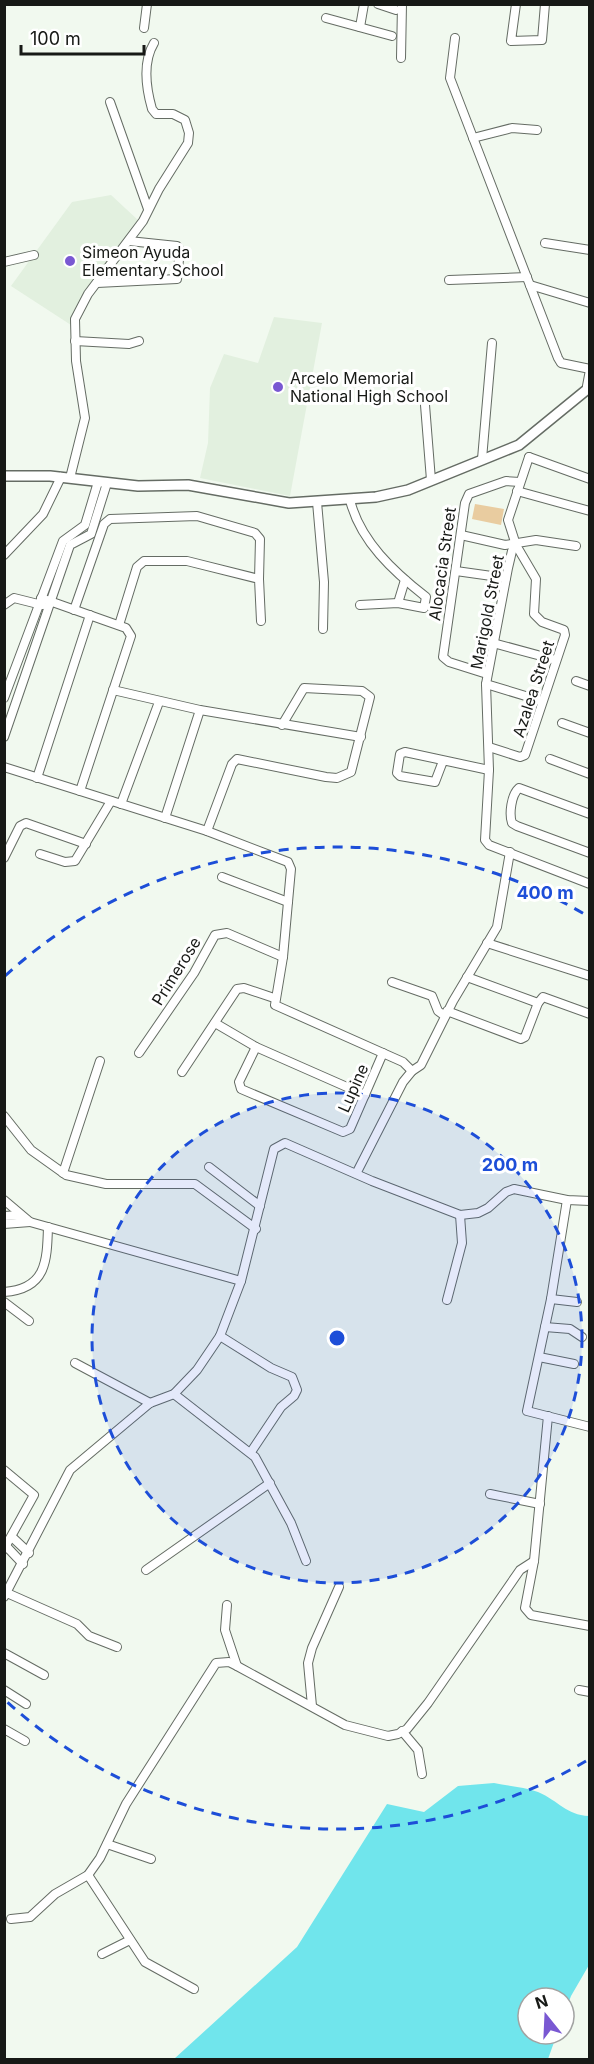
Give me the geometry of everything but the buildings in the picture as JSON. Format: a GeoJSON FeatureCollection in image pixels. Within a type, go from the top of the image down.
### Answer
{"type":"FeatureCollection","features":[{"type":"Feature","properties":{"kind":"street"},"geometry":{"type":"LineString","coordinates":[[144,28],[147,4]]}},
{"type":"Feature","properties":{"kind":"street"},"geometry":{"type":"LineString","coordinates":[[360,27],[364,4]]}},
{"type":"Feature","properties":{"kind":"street"},"geometry":{"type":"LineString","coordinates":[[378,4],[399,7],[401,57]]}},
{"type":"Feature","properties":{"kind":"street"},"geometry":{"type":"LineString","coordinates":[[516,4],[511,41],[542,40],[545,4]]}},
{"type":"Feature","properties":{"kind":"street"},"geometry":{"type":"LineString","coordinates":[[326,18],[392,36]]}},
{"type":"Feature","properties":{"kind":"street"},"geometry":{"type":"LineString","coordinates":[[4,476],[65,478],[103,483],[188,485],[265,500],[317,502],[350,500],[408,490],[519,444],[588,387],[590,370],[559,361],[473,138],[448,72],[455,38]]}},
{"type":"Feature","properties":{"kind":"street"},"geometry":{"type":"LineString","coordinates":[[4,555],[43,514],[65,478],[85,418],[75,341],[75,319],[79,310],[129,241],[188,143],[189,134],[185,120],[180,116],[162,116],[152,109],[146,70],[147,59],[154,43]]}},
{"type":"Feature","properties":{"kind":"street"},"geometry":{"type":"LineString","coordinates":[[110,102],[148,209]]}},
{"type":"Feature","properties":{"kind":"street"},"geometry":{"type":"LineString","coordinates":[[473,138],[512,128],[537,130]]}},
{"type":"Feature","properties":{"kind":"street"},"geometry":{"type":"LineString","coordinates":[[97,283],[177,279],[180,250],[177,246],[129,241]]}},
{"type":"Feature","properties":{"kind":"street"},"geometry":{"type":"LineString","coordinates":[[545,243],[590,250]]}},
{"type":"Feature","properties":{"kind":"street"},"geometry":{"type":"LineString","coordinates":[[4,262],[34,255]]}},
{"type":"Feature","properties":{"kind":"street"},"geometry":{"type":"LineString","coordinates":[[449,280],[527,277]]}},
{"type":"Feature","properties":{"kind":"street"},"geometry":{"type":"LineString","coordinates":[[530,285],[590,303]]}},
{"type":"Feature","properties":{"kind":"street"},"geometry":{"type":"LineString","coordinates":[[75,341],[129,344],[139,341]]}},
{"type":"Feature","properties":{"kind":"street"},"geometry":{"type":"LineString","coordinates":[[482,459],[492,343]]}},
{"type":"Feature","properties":{"kind":"street"},"geometry":{"type":"LineString","coordinates":[[425,405],[431,480]]}},
{"type":"Feature","properties":{"kind":"street"},"geometry":{"type":"LineString","coordinates":[[519,444],[529,457],[590,479]]}},
{"type":"Feature","properties":{"kind":"street"},"geometry":{"type":"LineString","coordinates":[[516,545],[508,520],[529,457]]}},
{"type":"Feature","properties":{"kind":"street","name":"Alocacia Street"},"geometry":{"type":"LineString","coordinates":[[487,674],[449,662],[443,657],[467,495],[506,481],[520,482]]}},
{"type":"Feature","properties":{"kind":"street"},"geometry":{"type":"LineString","coordinates":[[4,698],[64,539],[85,525],[103,483]]}},
{"type":"Feature","properties":{"kind":"street"},"geometry":{"type":"LineString","coordinates":[[4,737],[71,544],[89,536],[93,530],[103,483]]}},
{"type":"Feature","properties":{"kind":"street"},"geometry":{"type":"LineString","coordinates":[[517,491],[590,511]]}},
{"type":"Feature","properties":{"kind":"street"},"geometry":{"type":"LineString","coordinates":[[350,500],[363,535],[405,580],[426,597],[424,608],[398,603],[360,605]]}},
{"type":"Feature","properties":{"kind":"street"},"geometry":{"type":"LineString","coordinates":[[317,502],[324,582],[323,629]]}},
{"type":"Feature","properties":{"kind":"street"},"geometry":{"type":"LineString","coordinates":[[74,610],[104,524],[110,519],[197,516],[255,533],[260,542],[261,621]]}},
{"type":"Feature","properties":{"kind":"street"},"geometry":{"type":"LineString","coordinates":[[461,536],[516,545],[536,540],[576,546]]}},
{"type":"Feature","properties":{"kind":"street","name":"Marigold Street"},"geometry":{"type":"LineString","coordinates":[[510,852],[489,845],[485,840],[489,770],[486,684],[511,554],[516,545]]}},
{"type":"Feature","properties":{"kind":"street","name":"Azalea Street"},"geometry":{"type":"LineString","coordinates":[[489,747],[523,757],[565,631],[543,622],[534,614],[536,579],[516,545]]}},
{"type":"Feature","properties":{"kind":"street"},"geometry":{"type":"LineString","coordinates":[[119,625],[137,567],[144,561],[187,561],[259,579]]}},
{"type":"Feature","properties":{"kind":"street"},"geometry":{"type":"LineString","coordinates":[[456,571],[506,578]]}},
{"type":"Feature","properties":{"kind":"street"},"geometry":{"type":"LineString","coordinates":[[398,603],[405,580]]}},
{"type":"Feature","properties":{"kind":"street"},"geometry":{"type":"LineString","coordinates":[[4,605],[14,598],[40,601],[119,625],[126,628],[131,636],[80,791]]}},
{"type":"Feature","properties":{"kind":"street"},"geometry":{"type":"LineString","coordinates":[[37,778],[90,615]]}},
{"type":"Feature","properties":{"kind":"street"},"geometry":{"type":"LineString","coordinates":[[493,643],[556,660]]}},
{"type":"Feature","properties":{"kind":"street"},"geometry":{"type":"LineString","coordinates":[[576,681],[590,686]]}},
{"type":"Feature","properties":{"kind":"street"},"geometry":{"type":"LineString","coordinates":[[486,684],[542,701]]}},
{"type":"Feature","properties":{"kind":"street"},"geometry":{"type":"LineString","coordinates":[[207,831],[235,761],[240,759],[337,778],[351,772],[371,702],[368,694],[362,692],[304,688],[282,725]]}},
{"type":"Feature","properties":{"kind":"street"},"geometry":{"type":"LineString","coordinates":[[113,690],[200,710],[361,737]]}},
{"type":"Feature","properties":{"kind":"street"},"geometry":{"type":"LineString","coordinates":[[121,804],[159,702]]}},
{"type":"Feature","properties":{"kind":"street"},"geometry":{"type":"LineString","coordinates":[[165,818],[200,710]]}},
{"type":"Feature","properties":{"kind":"street"},"geometry":{"type":"LineString","coordinates":[[562,723],[590,733]]}},
{"type":"Feature","properties":{"kind":"street"},"geometry":{"type":"LineString","coordinates":[[443,761],[435,782],[397,774],[402,752],[489,770]]}},
{"type":"Feature","properties":{"kind":"street"},"geometry":{"type":"LineString","coordinates":[[550,759],[590,774]]}},
{"type":"Feature","properties":{"kind":"street"},"geometry":{"type":"LineString","coordinates":[[4,767],[207,831],[288,862],[291,869],[283,957],[274,998],[277,1008],[403,1062],[412,1071]]}},
{"type":"Feature","properties":{"kind":"street"},"geometry":{"type":"LineString","coordinates":[[590,814],[519,788],[514,795],[510,816],[512,824],[590,853]]}},
{"type":"Feature","properties":{"kind":"street"},"geometry":{"type":"LineString","coordinates":[[40,854],[71,862],[79,856],[111,801]]}},
{"type":"Feature","properties":{"kind":"street"},"geometry":{"type":"LineString","coordinates":[[4,858],[20,826],[26,823],[86,844]]}},
{"type":"Feature","properties":{"kind":"street"},"geometry":{"type":"LineString","coordinates":[[357,1172],[412,1071],[421,1065],[446,1013],[498,923],[510,852],[590,884]]}},
{"type":"Feature","properties":{"kind":"street"},"geometry":{"type":"LineString","coordinates":[[222,877],[288,902]]}},
{"type":"Feature","properties":{"kind":"street","name":"Primerose"},"geometry":{"type":"LineString","coordinates":[[139,1053],[194,973],[214,935],[227,933],[283,957]]}},
{"type":"Feature","properties":{"kind":"street"},"geometry":{"type":"LineString","coordinates":[[487,943],[590,976]]}},
{"type":"Feature","properties":{"kind":"street"},"geometry":{"type":"LineString","coordinates":[[468,977],[538,1003]]}},
{"type":"Feature","properties":{"kind":"street"},"geometry":{"type":"LineString","coordinates":[[392,982],[432,996],[438,1011],[521,1039],[525,1036],[538,1003],[545,996],[590,1014]]}},
{"type":"Feature","properties":{"kind":"street"},"geometry":{"type":"LineString","coordinates":[[182,1072],[237,989],[244,988],[274,998]]}},
{"type":"Feature","properties":{"kind":"street"},"geometry":{"type":"LineString","coordinates":[[215,1023],[256,1047],[365,1095]]}},
{"type":"Feature","properties":{"kind":"street","name":"Lupine"},"geometry":{"type":"LineString","coordinates":[[256,1047],[238,1082],[241,1089],[345,1131],[350,1129],[383,1053]]}},
{"type":"Feature","properties":{"kind":"street"},"geometry":{"type":"LineString","coordinates":[[63,1173],[100,1061]]}},
{"type":"Feature","properties":{"kind":"street"},"geometry":{"type":"LineString","coordinates":[[4,1116],[31,1150],[72,1178],[106,1184],[195,1184],[256,1229]]}},
{"type":"Feature","properties":{"kind":"street"},"geometry":{"type":"LineString","coordinates":[[117,1647],[89,1635],[77,1624],[6,1595],[70,1470],[150,1403],[174,1394],[197,1370],[220,1336],[241,1281],[256,1229],[271,1156],[280,1145],[285,1143],[357,1172],[372,1181],[460,1215],[478,1213],[488,1208],[506,1192],[514,1189],[567,1200],[590,1201]]}},
{"type":"Feature","properties":{"kind":"street"},"geometry":{"type":"LineString","coordinates":[[209,1167],[260,1206]]}},
{"type":"Feature","properties":{"kind":"street"},"geometry":{"type":"LineString","coordinates":[[4,1200],[30,1222],[241,1281]]}},
{"type":"Feature","properties":{"kind":"street"},"geometry":{"type":"LineString","coordinates":[[567,1200],[551,1299],[527,1411],[590,1427]]}},
{"type":"Feature","properties":{"kind":"street"},"geometry":{"type":"LineString","coordinates":[[4,1216],[20,1215]]}},
{"type":"Feature","properties":{"kind":"street"},"geometry":{"type":"LineString","coordinates":[[447,1300],[462,1243],[460,1215]]}},
{"type":"Feature","properties":{"kind":"street"},"geometry":{"type":"LineString","coordinates":[[4,1224],[30,1222]]}},
{"type":"Feature","properties":{"kind":"street"},"geometry":{"type":"LineString","coordinates":[[4,1292],[17,1291],[30,1285],[42,1273],[47,1255],[48,1227]]}},
{"type":"Feature","properties":{"kind":"street"},"geometry":{"type":"LineString","coordinates":[[551,1299],[577,1302]]}},
{"type":"Feature","properties":{"kind":"street"},"geometry":{"type":"LineString","coordinates":[[4,1302],[28,1321]]}},
{"type":"Feature","properties":{"kind":"street"},"geometry":{"type":"LineString","coordinates":[[545,1327],[570,1329],[582,1337]]}},
{"type":"Feature","properties":{"kind":"street"},"geometry":{"type":"LineString","coordinates":[[220,1336],[271,1368],[292,1377],[296,1384],[297,1390],[294,1396],[281,1407],[251,1452]]}},
{"type":"Feature","properties":{"kind":"street"},"geometry":{"type":"LineString","coordinates":[[538,1357],[574,1364]]}},
{"type":"Feature","properties":{"kind":"street"},"geometry":{"type":"LineString","coordinates":[[75,1363],[150,1403]]}},
{"type":"Feature","properties":{"kind":"street"},"geometry":{"type":"LineString","coordinates":[[174,1394],[251,1452],[291,1522],[306,1561]]}},
{"type":"Feature","properties":{"kind":"street"},"geometry":{"type":"LineString","coordinates":[[548,1416],[534,1561],[525,1604],[526,1613],[590,1626]]}},
{"type":"Feature","properties":{"kind":"street"},"geometry":{"type":"LineString","coordinates":[[4,1470],[33,1492],[34,1496],[7,1541]]}},
{"type":"Feature","properties":{"kind":"street"},"geometry":{"type":"LineString","coordinates":[[146,1570],[270,1483]]}},
{"type":"Feature","properties":{"kind":"street"},"geometry":{"type":"LineString","coordinates":[[490,1494],[540,1504]]}},
{"type":"Feature","properties":{"kind":"street"},"geometry":{"type":"LineString","coordinates":[[7,1541],[29,1553]]}},
{"type":"Feature","properties":{"kind":"street"},"geometry":{"type":"LineString","coordinates":[[7,1541],[23,1564]]}},
{"type":"Feature","properties":{"kind":"street"},"geometry":{"type":"LineString","coordinates":[[11,1919],[30,1917],[55,1894],[88,1875],[107,1844],[126,1804],[212,1668],[222,1662],[237,1666],[345,1725],[388,1736],[402,1731],[428,1703],[520,1570],[534,1561]]}},
{"type":"Feature","properties":{"kind":"street"},"geometry":{"type":"LineString","coordinates":[[312,1706],[308,1663],[312,1648],[339,1587]]}},
{"type":"Feature","properties":{"kind":"street"},"geometry":{"type":"LineString","coordinates":[[227,1605],[225,1630],[237,1666]]}},
{"type":"Feature","properties":{"kind":"street"},"geometry":{"type":"LineString","coordinates":[[4,1653],[44,1675]]}},
{"type":"Feature","properties":{"kind":"street"},"geometry":{"type":"LineString","coordinates":[[4,1690],[26,1704]]}},
{"type":"Feature","properties":{"kind":"street"},"geometry":{"type":"LineString","coordinates":[[579,1690],[590,1692]]}},
{"type":"Feature","properties":{"kind":"street"},"geometry":{"type":"LineString","coordinates":[[4,1729],[25,1741]]}},
{"type":"Feature","properties":{"kind":"street"},"geometry":{"type":"LineString","coordinates":[[402,1731],[418,1750],[422,1774]]}},
{"type":"Feature","properties":{"kind":"street"},"geometry":{"type":"LineString","coordinates":[[107,1844],[151,1859]]}},
{"type":"Feature","properties":{"kind":"street"},"geometry":{"type":"LineString","coordinates":[[88,1875],[146,1962],[194,1989]]}},
{"type":"Feature","properties":{"kind":"street"},"geometry":{"type":"LineString","coordinates":[[102,1954],[130,1940]]}},
{"type":"Feature","properties":{"kind":"shaded area","name":"Simeon Ayuda Elementary School"},"geometry":{"type":"Polygon","coordinates":[[[111,195],[139,221],[78,303],[71,325],[11,286],[72,202],[111,195]]]}},
{"type":"Feature","properties":{"kind":"shaded area","name":"Arcelo Memorial National High School"},"geometry":{"type":"Polygon","coordinates":[[[274,317],[322,323],[290,496],[200,478],[208,443],[210,388],[224,354],[258,363],[274,317]]]}},
{"type":"Feature","properties":{"kind":"shaded area"},"geometry":{"type":"Polygon","coordinates":[[[475,504],[504,509],[501,525],[472,519],[475,504]]]}},
{"type":"Feature","properties":{"kind":"water"},"geometry":{"type":"Polygon","coordinates":[[[494,1783],[522,1788],[538,1792],[574,1813],[589,1816],[589,1965],[576,1987],[516,1986],[516,2046],[553,2046],[548,2059],[174,2059],[297,1947],[387,1804],[424,1812],[458,1786],[494,1783]]]}},
{"type":"Feature","properties":{"kind":"place","name":"Simeon Ayuda Elementary School"},"geometry":{"type":"Point","coordinates":[70,261]}},
{"type":"Feature","properties":{"kind":"place","name":"Arcelo Memorial National High School"},"geometry":{"type":"Point","coordinates":[278,387]}}]}
